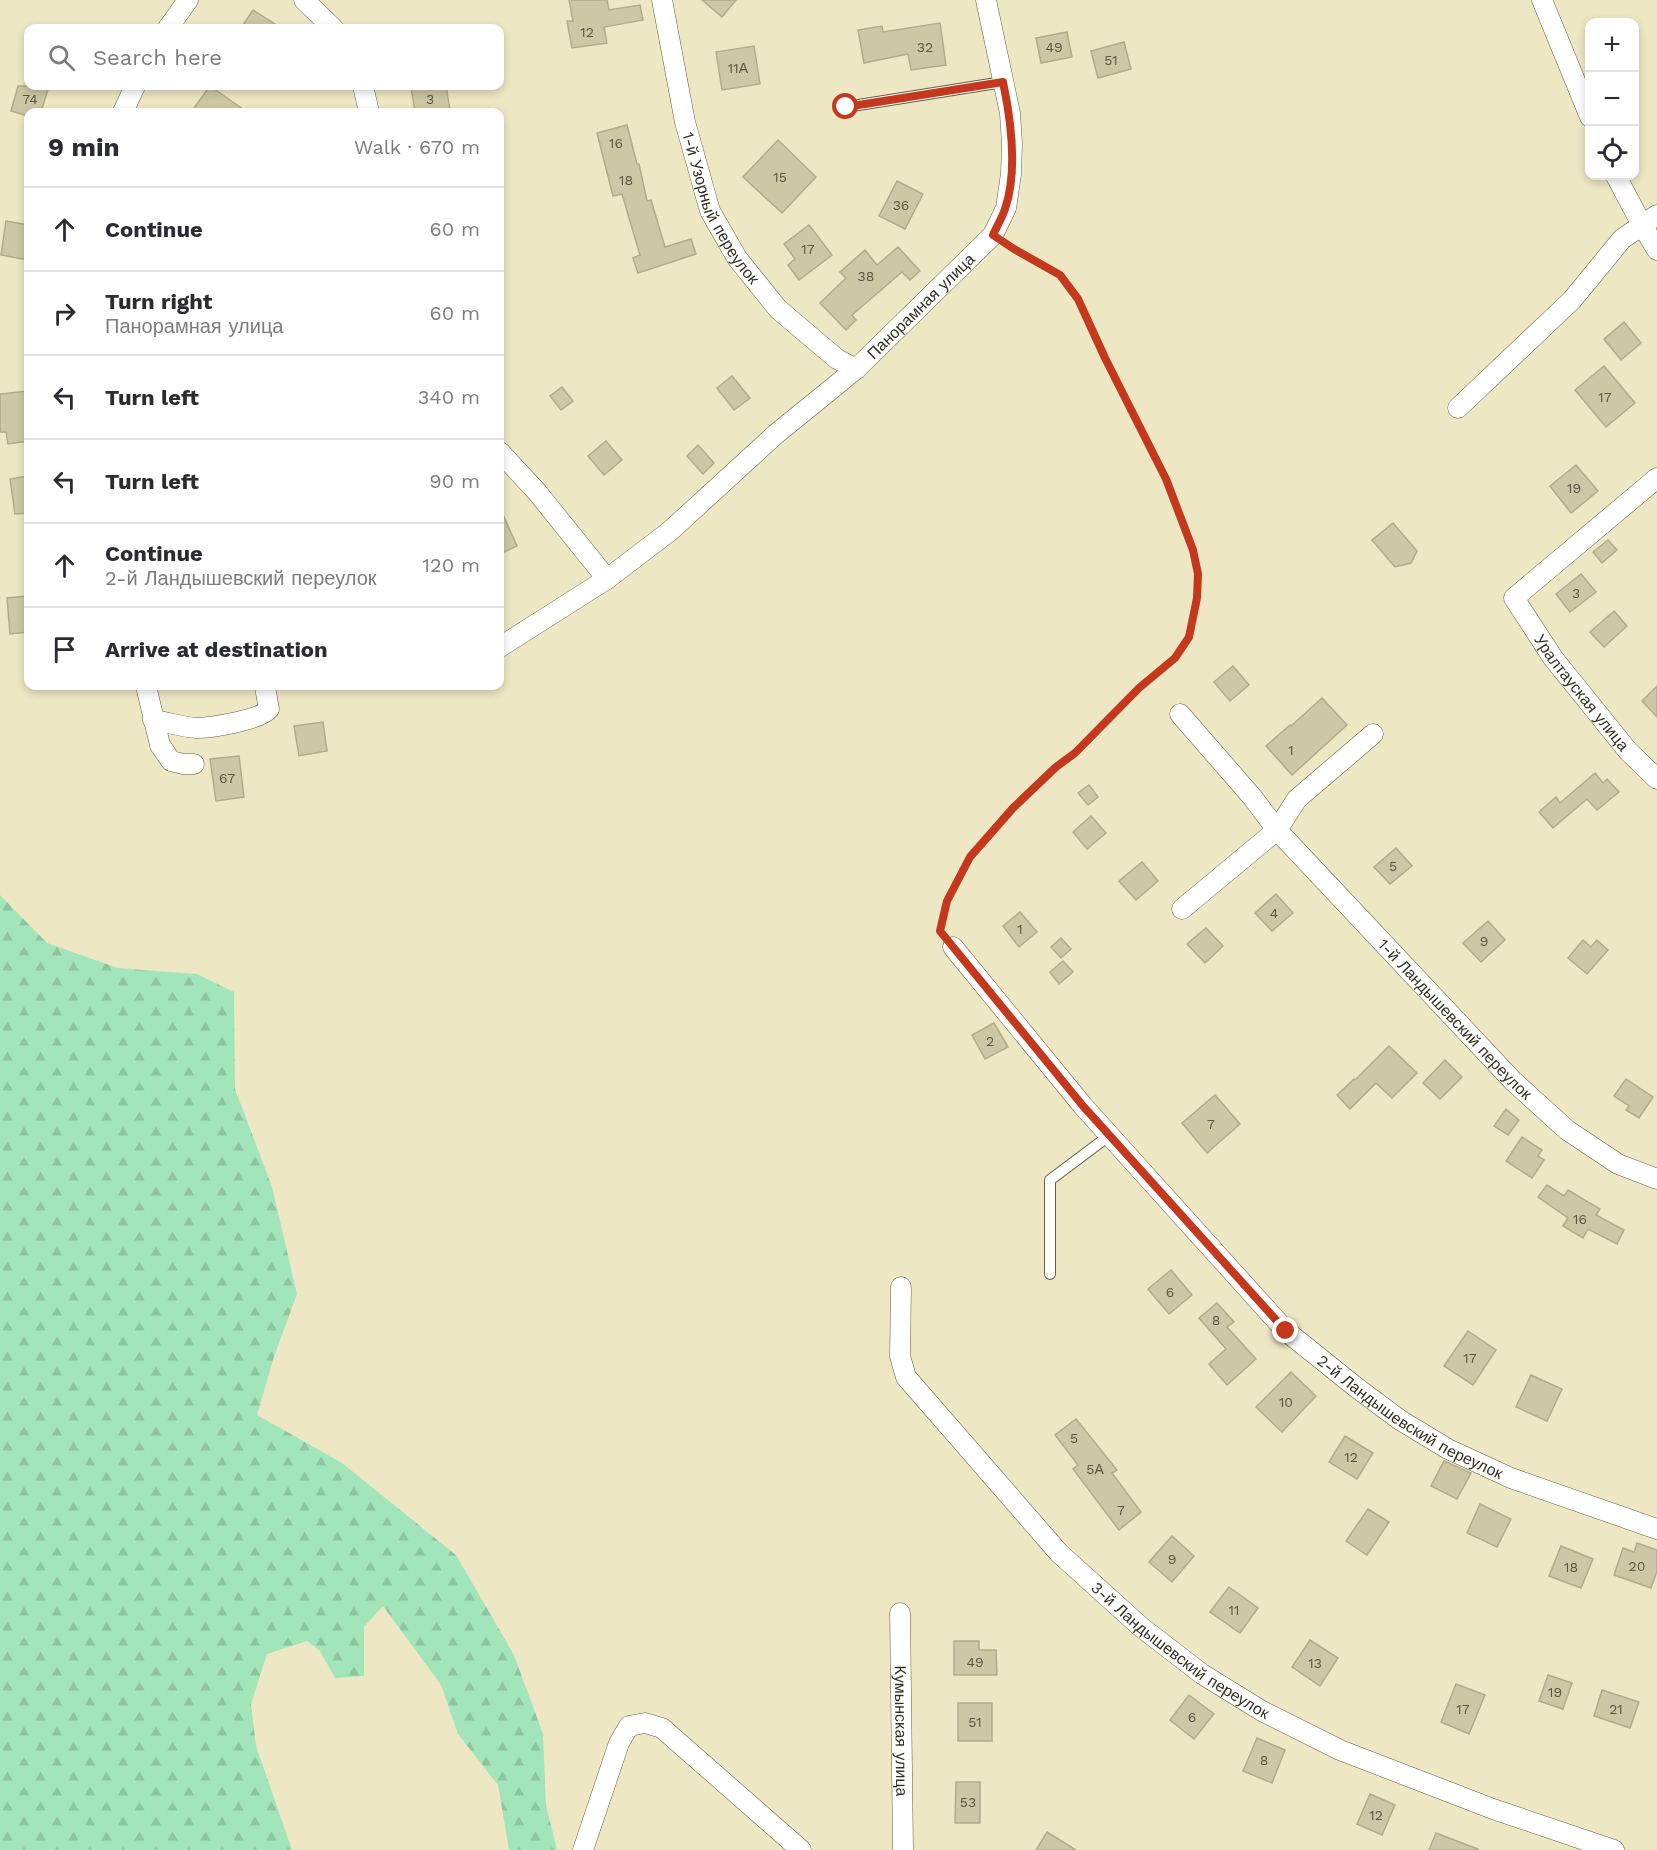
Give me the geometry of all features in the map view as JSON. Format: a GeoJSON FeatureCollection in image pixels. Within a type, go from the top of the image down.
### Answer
{"type":"FeatureCollection","features":[{"type":"Feature","properties":{"kind":"street"},"geometry":{"type":"LineString","coordinates":[[171,24],[188,0]]}},
{"type":"Feature","properties":{"kind":"street"},"geometry":{"type":"LineString","coordinates":[[304,0],[329,24]]}},
{"type":"Feature","properties":{"kind":"street","name":"1-й Узорный переулок"},"geometry":{"type":"LineString","coordinates":[[662,0],[685,122],[710,211],[737,258],[778,309],[837,359],[855,369]]}},
{"type":"Feature","properties":{"kind":"street","name":"Панорамная улица"},"geometry":{"type":"LineString","coordinates":[[504,644],[608,579],[670,531],[776,434],[855,369],[993,235],[1006,208],[1011,174],[1012,144],[1010,112],[986,0]]}},
{"type":"Feature","properties":{"kind":"street"},"geometry":{"type":"LineString","coordinates":[[1542,0],[1585,105]]}},
{"type":"Feature","properties":{"kind":"street"},"geometry":{"type":"LineString","coordinates":[[125,108],[133,90]]}},
{"type":"Feature","properties":{"kind":"street"},"geometry":{"type":"LineString","coordinates":[[364,90],[368,108]]}},
{"type":"Feature","properties":{"kind":"street"},"geometry":{"type":"LineString","coordinates":[[1619,180],[1649,220],[1657,250]]}},
{"type":"Feature","properties":{"kind":"street"},"geometry":{"type":"LineString","coordinates":[[1458,408],[1572,300],[1622,239],[1649,220]]}},
{"type":"Feature","properties":{"kind":"street"},"geometry":{"type":"LineString","coordinates":[[504,456],[537,492],[608,579]]}},
{"type":"Feature","properties":{"kind":"street","name":"Уралтауская улица"},"geometry":{"type":"LineString","coordinates":[[1657,478],[1514,598],[1553,658],[1628,751],[1657,779]]}},
{"type":"Feature","properties":{"kind":"street"},"geometry":{"type":"LineString","coordinates":[[147,690],[160,745],[171,761],[194,764]]}},
{"type":"Feature","properties":{"kind":"street"},"geometry":{"type":"LineString","coordinates":[[153,720],[197,728],[244,721],[264,714],[268,709],[265,690]]}},
{"type":"Feature","properties":{"kind":"street","name":"1-й Ландышевский переулок"},"geometry":{"type":"LineString","coordinates":[[1180,714],[1253,798],[1277,830],[1513,1081],[1568,1130],[1618,1164],[1657,1179]]}},
{"type":"Feature","properties":{"kind":"street"},"geometry":{"type":"LineString","coordinates":[[1182,909],[1277,830],[1297,799],[1373,734]]}},
{"type":"Feature","properties":{"kind":"street","name":"2-й Ландышевский переулок"},"geometry":{"type":"LineString","coordinates":[[953,947],[1083,1106],[1286,1331],[1400,1420],[1448,1449],[1511,1478],[1657,1529]]}},
{"type":"Feature","properties":{"kind":"street","name":"3-й Ландышевский переулок"},"geometry":{"type":"LineString","coordinates":[[901,1287],[900,1356],[906,1377],[1059,1554],[1141,1627],[1202,1674],[1242,1699],[1340,1750],[1493,1809],[1614,1850]]}},
{"type":"Feature","properties":{"kind":"street","name":"Кумынская улица"},"geometry":{"type":"LineString","coordinates":[[900,1613],[903,1850]]}},
{"type":"Feature","properties":{"kind":"street"},"geometry":{"type":"LineString","coordinates":[[583,1850],[619,1743],[629,1726],[645,1723],[662,1728],[801,1850]]}},
{"type":"Feature","properties":{"kind":"lane"},"geometry":{"type":"LineString","coordinates":[[846,107],[1003,82]]}},
{"type":"Feature","properties":{"kind":"lane"},"geometry":{"type":"LineString","coordinates":[[1050,1275],[1050,1180],[1110,1135]]}},
{"type":"Feature","properties":{"kind":"path"},"geometry":{"type":"LineString","coordinates":[[953,947],[940,931],[947,901],[970,857],[1013,808],[1056,767],[1075,753],[1139,688],[1175,658],[1189,637],[1197,598],[1198,574],[1193,550],[1166,479],[1078,299],[1060,275],[993,235]]}},
{"type":"Feature","properties":{"kind":"green space"},"geometry":{"type":"Polygon","coordinates":[[[0,895],[47,943],[118,968],[197,974],[234,992],[235,1089],[272,1187],[297,1294],[274,1357],[257,1415],[342,1463],[456,1555],[514,1655],[543,1734],[546,1805],[557,1850],[509,1850],[498,1785],[458,1734],[441,1685],[383,1606],[364,1627],[364,1676],[335,1678],[320,1651],[307,1641],[267,1654],[251,1704],[256,1746],[292,1850],[0,1850],[0,895]]]}},
{"type":"Feature","properties":{"kind":"building"},"geometry":{"type":"Polygon","coordinates":[[[569,0],[607,0],[609,10],[640,5],[643,20],[604,27],[607,43],[572,48],[567,21],[573,21],[569,0]]]}},
{"type":"Feature","properties":{"kind":"building"},"geometry":{"type":"Polygon","coordinates":[[[702,0],[736,0],[722,17],[702,0]]]}},
{"type":"Feature","properties":{"kind":"building"},"geometry":{"type":"Polygon","coordinates":[[[253,10],[275,24],[244,24],[253,10]]]}},
{"type":"Feature","properties":{"kind":"building"},"geometry":{"type":"Polygon","coordinates":[[[940,23],[946,65],[911,70],[908,54],[864,63],[858,30],[882,26],[883,32],[940,23]]]}},
{"type":"Feature","properties":{"kind":"building"},"geometry":{"type":"Polygon","coordinates":[[[1067,32],[1072,57],[1041,63],[1036,38],[1067,32]]]}},
{"type":"Feature","properties":{"kind":"building"},"geometry":{"type":"Polygon","coordinates":[[[1124,42],[1131,69],[1098,78],[1091,51],[1124,42]]]}},
{"type":"Feature","properties":{"kind":"building"},"geometry":{"type":"Polygon","coordinates":[[[754,46],[760,84],[722,90],[716,52],[754,46]]]}},
{"type":"Feature","properties":{"kind":"building"},"geometry":{"type":"Polygon","coordinates":[[[18,86],[24,86],[24,90],[48,90],[42,108],[24,108],[24,115],[11,111],[18,86]]]}},
{"type":"Feature","properties":{"kind":"building"},"geometry":{"type":"Polygon","coordinates":[[[207,90],[216,90],[241,108],[194,108],[207,90]]]}},
{"type":"Feature","properties":{"kind":"building"},"geometry":{"type":"Polygon","coordinates":[[[411,90],[447,90],[450,108],[414,108],[411,90]]]}},
{"type":"Feature","properties":{"kind":"building"},"geometry":{"type":"Polygon","coordinates":[[[627,125],[647,201],[651,200],[665,247],[691,239],[696,254],[638,273],[633,258],[640,255],[622,194],[613,196],[597,133],[627,125]]]}},
{"type":"Feature","properties":{"kind":"building"},"geometry":{"type":"Polygon","coordinates":[[[778,140],[816,177],[782,213],[743,177],[778,140]]]}},
{"type":"Feature","properties":{"kind":"building"},"geometry":{"type":"Polygon","coordinates":[[[897,181],[923,194],[905,229],[879,216],[897,181]]]}},
{"type":"Feature","properties":{"kind":"building"},"geometry":{"type":"Polygon","coordinates":[[[6,221],[24,224],[24,259],[1,255],[6,221]]]}},
{"type":"Feature","properties":{"kind":"building"},"geometry":{"type":"Polygon","coordinates":[[[809,225],[832,255],[799,280],[788,265],[795,259],[784,244],[809,225]]]}},
{"type":"Feature","properties":{"kind":"building"},"geometry":{"type":"Polygon","coordinates":[[[898,247],[920,271],[910,280],[902,272],[852,315],[856,320],[846,330],[820,303],[846,278],[840,272],[865,250],[877,265],[898,247]]]}},
{"type":"Feature","properties":{"kind":"building"},"geometry":{"type":"Polygon","coordinates":[[[1624,322],[1641,343],[1621,360],[1604,339],[1624,322]]]}},
{"type":"Feature","properties":{"kind":"building"},"geometry":{"type":"Polygon","coordinates":[[[1604,366],[1635,403],[1606,427],[1575,390],[1604,366]]]}},
{"type":"Feature","properties":{"kind":"building"},"geometry":{"type":"Polygon","coordinates":[[[732,376],[750,398],[734,410],[717,388],[732,376]]]}},
{"type":"Feature","properties":{"kind":"building"},"geometry":{"type":"Polygon","coordinates":[[[562,387],[573,401],[561,410],[550,396],[562,387]]]}},
{"type":"Feature","properties":{"kind":"building"},"geometry":{"type":"Polygon","coordinates":[[[24,391],[24,442],[8,444],[6,432],[0,432],[0,394],[24,391]]]}},
{"type":"Feature","properties":{"kind":"building"},"geometry":{"type":"Polygon","coordinates":[[[606,441],[622,460],[604,475],[588,456],[606,441]]]}},
{"type":"Feature","properties":{"kind":"building"},"geometry":{"type":"Polygon","coordinates":[[[698,445],[714,463],[703,474],[687,456],[698,445]]]}},
{"type":"Feature","properties":{"kind":"building"},"geometry":{"type":"Polygon","coordinates":[[[1576,465],[1598,491],[1571,513],[1550,486],[1576,465]]]}},
{"type":"Feature","properties":{"kind":"building"},"geometry":{"type":"Polygon","coordinates":[[[24,477],[24,513],[15,514],[10,479],[24,477]]]}},
{"type":"Feature","properties":{"kind":"building"},"geometry":{"type":"Polygon","coordinates":[[[504,517],[517,546],[504,552],[504,517]]]}},
{"type":"Feature","properties":{"kind":"building"},"geometry":{"type":"Polygon","coordinates":[[[1393,523],[1417,551],[1411,563],[1395,567],[1372,540],[1393,523]]]}},
{"type":"Feature","properties":{"kind":"building"},"geometry":{"type":"Polygon","coordinates":[[[1608,540],[1617,550],[1602,563],[1593,552],[1608,540]]]}},
{"type":"Feature","properties":{"kind":"building"},"geometry":{"type":"Polygon","coordinates":[[[1581,574],[1596,592],[1570,612],[1556,594],[1581,574]]]}},
{"type":"Feature","properties":{"kind":"building"},"geometry":{"type":"Polygon","coordinates":[[[24,596],[24,632],[10,634],[7,598],[24,596]]]}},
{"type":"Feature","properties":{"kind":"building"},"geometry":{"type":"Polygon","coordinates":[[[1614,611],[1627,626],[1604,647],[1590,632],[1614,611]]]}},
{"type":"Feature","properties":{"kind":"building"},"geometry":{"type":"Polygon","coordinates":[[[1233,666],[1249,685],[1230,701],[1214,682],[1233,666]]]}},
{"type":"Feature","properties":{"kind":"building"},"geometry":{"type":"Polygon","coordinates":[[[1657,686],[1657,717],[1642,701],[1657,686]]]}},
{"type":"Feature","properties":{"kind":"building"},"geometry":{"type":"Polygon","coordinates":[[[1322,698],[1347,725],[1292,775],[1266,746],[1322,698]]]}},
{"type":"Feature","properties":{"kind":"building"},"geometry":{"type":"Polygon","coordinates":[[[323,722],[327,751],[299,756],[294,726],[323,722]]]}},
{"type":"Feature","properties":{"kind":"building"},"geometry":{"type":"Polygon","coordinates":[[[239,756],[244,797],[216,801],[210,759],[239,756]]]}},
{"type":"Feature","properties":{"kind":"building"},"geometry":{"type":"Polygon","coordinates":[[[1595,773],[1603,783],[1607,779],[1619,792],[1597,810],[1587,799],[1553,828],[1539,812],[1556,797],[1560,803],[1595,773]]]}},
{"type":"Feature","properties":{"kind":"building"},"geometry":{"type":"Polygon","coordinates":[[[1089,785],[1098,797],[1088,805],[1078,793],[1089,785]]]}},
{"type":"Feature","properties":{"kind":"building"},"geometry":{"type":"Polygon","coordinates":[[[1091,816],[1106,833],[1087,849],[1073,832],[1091,816]]]}},
{"type":"Feature","properties":{"kind":"building"},"geometry":{"type":"Polygon","coordinates":[[[1396,848],[1412,866],[1390,884],[1374,867],[1396,848]]]}},
{"type":"Feature","properties":{"kind":"building"},"geometry":{"type":"Polygon","coordinates":[[[1142,862],[1158,881],[1136,900],[1119,881],[1142,862]]]}},
{"type":"Feature","properties":{"kind":"building"},"geometry":{"type":"Polygon","coordinates":[[[1276,894],[1293,913],[1272,931],[1255,913],[1276,894]]]}},
{"type":"Feature","properties":{"kind":"building"},"geometry":{"type":"Polygon","coordinates":[[[1020,912],[1037,932],[1019,947],[1003,926],[1020,912]]]}},
{"type":"Feature","properties":{"kind":"building"},"geometry":{"type":"Polygon","coordinates":[[[1488,921],[1505,940],[1481,962],[1463,943],[1488,921]]]}},
{"type":"Feature","properties":{"kind":"building"},"geometry":{"type":"Polygon","coordinates":[[[1206,928],[1223,946],[1205,963],[1187,944],[1206,928]]]}},
{"type":"Feature","properties":{"kind":"building"},"geometry":{"type":"Polygon","coordinates":[[[1061,938],[1071,949],[1061,958],[1051,947],[1061,938]]]}},
{"type":"Feature","properties":{"kind":"building"},"geometry":{"type":"Polygon","coordinates":[[[1583,940],[1591,947],[1597,940],[1608,950],[1587,974],[1568,958],[1583,940]]]}},
{"type":"Feature","properties":{"kind":"building"},"geometry":{"type":"Polygon","coordinates":[[[1063,961],[1073,972],[1059,984],[1050,972],[1063,961]]]}},
{"type":"Feature","properties":{"kind":"building"},"geometry":{"type":"Polygon","coordinates":[[[994,1023],[1008,1047],[985,1059],[972,1035],[994,1023]]]}},
{"type":"Feature","properties":{"kind":"building"},"geometry":{"type":"Polygon","coordinates":[[[1389,1046],[1417,1073],[1392,1098],[1376,1083],[1350,1109],[1337,1095],[1389,1046]]]}},
{"type":"Feature","properties":{"kind":"building"},"geometry":{"type":"Polygon","coordinates":[[[1445,1060],[1462,1077],[1440,1099],[1423,1083],[1445,1060]]]}},
{"type":"Feature","properties":{"kind":"building"},"geometry":{"type":"Polygon","coordinates":[[[1626,1079],[1653,1097],[1639,1118],[1626,1110],[1629,1106],[1614,1096],[1626,1079]]]}},
{"type":"Feature","properties":{"kind":"building"},"geometry":{"type":"Polygon","coordinates":[[[1215,1095],[1240,1124],[1207,1153],[1182,1123],[1215,1095]]]}},
{"type":"Feature","properties":{"kind":"building"},"geometry":{"type":"Polygon","coordinates":[[[1506,1109],[1519,1120],[1508,1135],[1494,1126],[1506,1109]]]}},
{"type":"Feature","properties":{"kind":"building"},"geometry":{"type":"Polygon","coordinates":[[[1522,1137],[1542,1150],[1538,1156],[1544,1160],[1532,1178],[1506,1161],[1522,1137]]]}},
{"type":"Feature","properties":{"kind":"building"},"geometry":{"type":"Polygon","coordinates":[[[1547,1185],[1564,1196],[1568,1190],[1600,1209],[1596,1215],[1624,1230],[1617,1244],[1588,1229],[1583,1238],[1563,1226],[1568,1218],[1538,1197],[1547,1185]]]}},
{"type":"Feature","properties":{"kind":"building"},"geometry":{"type":"Polygon","coordinates":[[[1171,1270],[1192,1295],[1169,1314],[1148,1289],[1171,1270]]]}},
{"type":"Feature","properties":{"kind":"building"},"geometry":{"type":"Polygon","coordinates":[[[1217,1303],[1234,1322],[1227,1327],[1256,1359],[1227,1385],[1209,1364],[1226,1349],[1199,1318],[1217,1303]]]}},
{"type":"Feature","properties":{"kind":"building"},"geometry":{"type":"Polygon","coordinates":[[[1468,1331],[1496,1350],[1473,1385],[1444,1366],[1468,1331]]]}},
{"type":"Feature","properties":{"kind":"building"},"geometry":{"type":"Polygon","coordinates":[[[1291,1372],[1316,1396],[1282,1432],[1256,1407],[1291,1372]]]}},
{"type":"Feature","properties":{"kind":"building"},"geometry":{"type":"Polygon","coordinates":[[[1531,1375],[1562,1389],[1547,1421],[1516,1407],[1531,1375]]]}},
{"type":"Feature","properties":{"kind":"building"},"geometry":{"type":"Polygon","coordinates":[[[1076,1419],[1117,1470],[1112,1473],[1141,1512],[1119,1530],[1073,1469],[1078,1465],[1055,1435],[1076,1419]]]}},
{"type":"Feature","properties":{"kind":"building"},"geometry":{"type":"Polygon","coordinates":[[[1345,1436],[1373,1453],[1357,1479],[1329,1462],[1345,1436]]]}},
{"type":"Feature","properties":{"kind":"building"},"geometry":{"type":"Polygon","coordinates":[[[1444,1461],[1471,1473],[1457,1499],[1431,1486],[1444,1461]]]}},
{"type":"Feature","properties":{"kind":"building"},"geometry":{"type":"Polygon","coordinates":[[[1480,1504],[1511,1519],[1497,1547],[1467,1533],[1480,1504]]]}},
{"type":"Feature","properties":{"kind":"building"},"geometry":{"type":"Polygon","coordinates":[[[1368,1509],[1389,1522],[1367,1555],[1346,1541],[1368,1509]]]}},
{"type":"Feature","properties":{"kind":"building"},"geometry":{"type":"Polygon","coordinates":[[[1172,1536],[1194,1556],[1172,1582],[1149,1562],[1172,1536]]]}},
{"type":"Feature","properties":{"kind":"building"},"geometry":{"type":"Polygon","coordinates":[[[1637,1543],[1657,1550],[1657,1571],[1651,1588],[1614,1575],[1623,1548],[1634,1552],[1637,1543]]]}},
{"type":"Feature","properties":{"kind":"building"},"geometry":{"type":"Polygon","coordinates":[[[1561,1546],[1593,1559],[1581,1588],[1549,1576],[1561,1546]]]}},
{"type":"Feature","properties":{"kind":"building"},"geometry":{"type":"Polygon","coordinates":[[[1229,1587],[1258,1608],[1240,1633],[1210,1612],[1229,1587]]]}},
{"type":"Feature","properties":{"kind":"building"},"geometry":{"type":"Polygon","coordinates":[[[1310,1640],[1338,1658],[1320,1686],[1292,1667],[1310,1640]]]}},
{"type":"Feature","properties":{"kind":"building"},"geometry":{"type":"Polygon","coordinates":[[[954,1641],[979,1641],[979,1650],[996,1650],[997,1675],[954,1675],[954,1641]]]}},
{"type":"Feature","properties":{"kind":"building"},"geometry":{"type":"Polygon","coordinates":[[[1548,1675],[1572,1683],[1563,1709],[1539,1701],[1548,1675]]]}},
{"type":"Feature","properties":{"kind":"building"},"geometry":{"type":"Polygon","coordinates":[[[1456,1684],[1485,1695],[1469,1734],[1441,1722],[1456,1684]]]}},
{"type":"Feature","properties":{"kind":"building"},"geometry":{"type":"Polygon","coordinates":[[[1602,1690],[1639,1702],[1630,1728],[1594,1716],[1602,1690]]]}},
{"type":"Feature","properties":{"kind":"building"},"geometry":{"type":"Polygon","coordinates":[[[1189,1695],[1214,1714],[1194,1739],[1170,1720],[1189,1695]]]}},
{"type":"Feature","properties":{"kind":"building"},"geometry":{"type":"Polygon","coordinates":[[[958,1703],[992,1703],[992,1741],[958,1741],[958,1703]]]}},
{"type":"Feature","properties":{"kind":"building"},"geometry":{"type":"Polygon","coordinates":[[[1257,1738],[1285,1750],[1272,1783],[1243,1771],[1257,1738]]]}},
{"type":"Feature","properties":{"kind":"building"},"geometry":{"type":"Polygon","coordinates":[[[956,1782],[980,1782],[980,1823],[955,1823],[956,1782]]]}},
{"type":"Feature","properties":{"kind":"building"},"geometry":{"type":"Polygon","coordinates":[[[1370,1794],[1395,1805],[1382,1835],[1357,1824],[1370,1794]]]}},
{"type":"Feature","properties":{"kind":"building"},"geometry":{"type":"Polygon","coordinates":[[[1047,1832],[1076,1850],[1036,1850],[1047,1832]]]}},
{"type":"Feature","properties":{"kind":"building"},"geometry":{"type":"Polygon","coordinates":[[[1436,1833],[1478,1849],[1478,1850],[1429,1850],[1436,1833]]]}},
{"type":"Feature","properties":{"kind":"route"},"geometry":{"type":"LineString","coordinates":[[846,107],[1003,82],[1010,112],[1011,174],[1006,208],[993,235],[1060,275],[1078,299],[1166,479],[1193,550],[1198,574],[1193,623],[1189,637],[1175,658],[1139,688],[1075,753],[1056,767],[1013,808],[970,857],[947,901],[940,931],[1083,1106],[1286,1331]]}}]}
